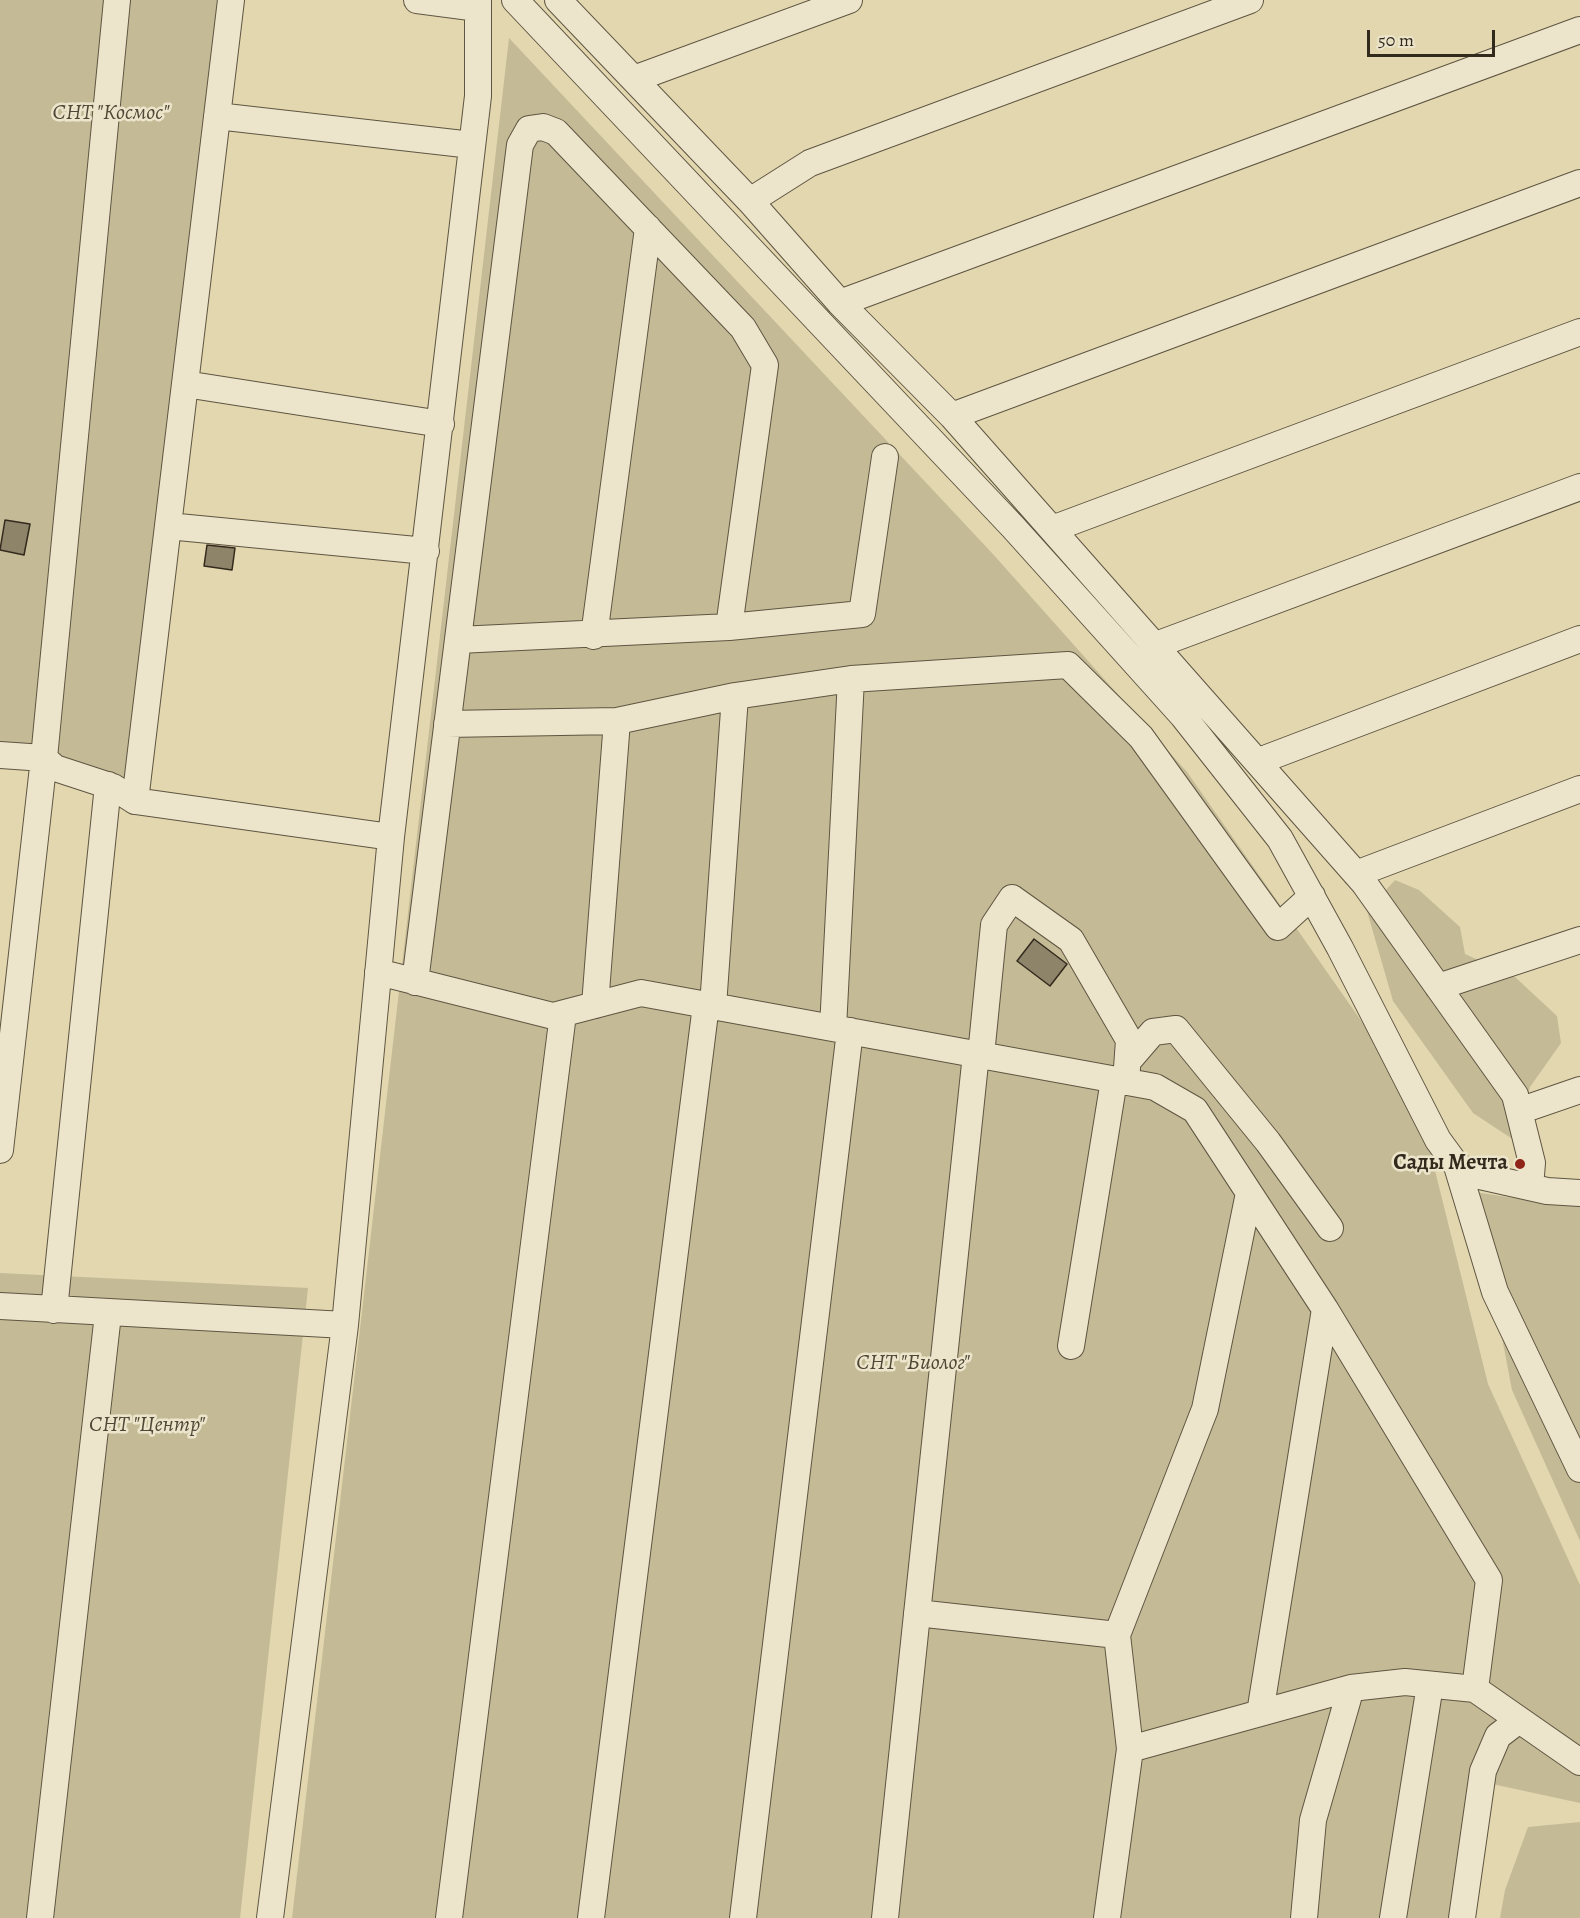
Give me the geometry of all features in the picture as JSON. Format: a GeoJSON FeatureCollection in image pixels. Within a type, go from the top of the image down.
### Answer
{"type":"FeatureCollection","features":[{"type":"Feature","properties":{"kind":"street"},"geometry":{"type":"LineString","coordinates":[[0,1150],[44,758],[117,0]]}},
{"type":"Feature","properties":{"kind":"street"},"geometry":{"type":"LineString","coordinates":[[135,801],[231,0]]}},
{"type":"Feature","properties":{"kind":"street"},"geometry":{"type":"LineString","coordinates":[[270,1918],[345,1325],[391,837],[478,96],[478,4],[417,0]]}},
{"type":"Feature","properties":{"kind":"street"},"geometry":{"type":"LineString","coordinates":[[561,0],[750,201],[840,303],[952,416],[1259,761],[1356,874],[1515,1095],[1532,1162],[1530,1187]]}},
{"type":"Feature","properties":{"kind":"street"},"geometry":{"type":"LineString","coordinates":[[634,79],[849,0]]}},
{"type":"Feature","properties":{"kind":"street"},"geometry":{"type":"LineString","coordinates":[[750,201],[810,163],[1250,0]]}},
{"type":"Feature","properties":{"kind":"street"},"geometry":{"type":"LineString","coordinates":[[519,1],[1005,518],[1183,716],[1280,839],[1312,896],[1438,1140],[1457,1166],[1495,1292],[1580,1469]]}},
{"type":"Feature","properties":{"kind":"street"},"geometry":{"type":"LineString","coordinates":[[840,303],[1580,30]]}},
{"type":"Feature","properties":{"kind":"street"},"geometry":{"type":"LineString","coordinates":[[218,116],[472,145]]}},
{"type":"Feature","properties":{"kind":"street"},"geometry":{"type":"LineString","coordinates":[[415,982],[520,145],[529,129],[543,127],[556,132],[743,328],[765,365],[729,627]]}},
{"type":"Feature","properties":{"kind":"street"},"geometry":{"type":"LineString","coordinates":[[952,416],[1580,183]]}},
{"type":"Feature","properties":{"kind":"street"},"geometry":{"type":"LineString","coordinates":[[594,636],[648,228]]}},
{"type":"Feature","properties":{"kind":"street"},"geometry":{"type":"LineString","coordinates":[[1053,529],[1580,332]]}},
{"type":"Feature","properties":{"kind":"street"},"geometry":{"type":"LineString","coordinates":[[185,384],[441,424]]}},
{"type":"Feature","properties":{"kind":"street"},"geometry":{"type":"LineString","coordinates":[[458,640],[594,636],[729,627],[862,614],[885,457]]}},
{"type":"Feature","properties":{"kind":"street"},"geometry":{"type":"LineString","coordinates":[[1156,645],[1580,487]]}},
{"type":"Feature","properties":{"kind":"street"},"geometry":{"type":"LineString","coordinates":[[168,526],[426,551]]}},
{"type":"Feature","properties":{"kind":"street"},"geometry":{"type":"LineString","coordinates":[[1259,761],[1580,639]]}},
{"type":"Feature","properties":{"kind":"street"},"geometry":{"type":"LineString","coordinates":[[447,724],[616,721],[735,696],[850,679],[1068,665],[1141,737],[1278,927],[1312,896]]}},
{"type":"Feature","properties":{"kind":"street"},"geometry":{"type":"LineString","coordinates":[[742,1918],[842,1030],[850,679]]}},
{"type":"Feature","properties":{"kind":"street"},"geometry":{"type":"LineString","coordinates":[[591,1918],[710,1006],[735,696]]}},
{"type":"Feature","properties":{"kind":"street"},"geometry":{"type":"LineString","coordinates":[[595,1005],[616,721]]}},
{"type":"Feature","properties":{"kind":"street"},"geometry":{"type":"LineString","coordinates":[[0,755],[44,758],[56,768],[108,785],[135,801],[391,837]]}},
{"type":"Feature","properties":{"kind":"street"},"geometry":{"type":"LineString","coordinates":[[54,1310],[108,785]]}},
{"type":"Feature","properties":{"kind":"street"},"geometry":{"type":"LineString","coordinates":[[1356,874],[1580,789]]}},
{"type":"Feature","properties":{"kind":"street"},"geometry":{"type":"LineString","coordinates":[[885,1918],[994,925],[1012,898],[1071,940],[1129,1040],[1071,1346]]}},
{"type":"Feature","properties":{"kind":"street"},"geometry":{"type":"LineString","coordinates":[[1438,987],[1580,940]]}},
{"type":"Feature","properties":{"kind":"street"},"geometry":{"type":"LineString","coordinates":[[378,972],[553,1016],[641,993],[979,1055],[1123,1074],[1155,1087],[1195,1110],[1325,1309],[1489,1580],[1475,1689]]}},
{"type":"Feature","properties":{"kind":"street"},"geometry":{"type":"LineString","coordinates":[[449,1918],[563,1014]]}},
{"type":"Feature","properties":{"kind":"street"},"geometry":{"type":"LineString","coordinates":[[1123,1074],[1153,1032],[1176,1029],[1268,1142],[1330,1228]]}},
{"type":"Feature","properties":{"kind":"street"},"geometry":{"type":"LineString","coordinates":[[1519,1111],[1580,1090]]}},
{"type":"Feature","properties":{"kind":"street"},"geometry":{"type":"LineString","coordinates":[[1457,1166],[1480,1176],[1530,1187],[1580,1193]]}},
{"type":"Feature","properties":{"kind":"street"},"geometry":{"type":"LineString","coordinates":[[1107,1918],[1130,1749],[1117,1635],[1205,1409],[1249,1192]]}},
{"type":"Feature","properties":{"kind":"street"},"geometry":{"type":"LineString","coordinates":[[0,1306],[108,1314],[345,1325]]}},
{"type":"Feature","properties":{"kind":"street"},"geometry":{"type":"LineString","coordinates":[[1260,1713],[1325,1309]]}},
{"type":"Feature","properties":{"kind":"street"},"geometry":{"type":"LineString","coordinates":[[40,1918],[108,1314]]}},
{"type":"Feature","properties":{"kind":"street"},"geometry":{"type":"LineString","coordinates":[[917,1613],[1117,1635]]}},
{"type":"Feature","properties":{"kind":"street"},"geometry":{"type":"LineString","coordinates":[[1130,1749],[1351,1688],[1405,1682],[1475,1689],[1580,1762]]}},
{"type":"Feature","properties":{"kind":"street"},"geometry":{"type":"LineString","coordinates":[[1393,1918],[1430,1684]]}},
{"type":"Feature","properties":{"kind":"street"},"geometry":{"type":"LineString","coordinates":[[1304,1918],[1313,1820],[1351,1688]]}},
{"type":"Feature","properties":{"kind":"street"},"geometry":{"type":"LineString","coordinates":[[1462,1918],[1483,1771],[1498,1736],[1519,1720]]}},
{"type":"Feature","properties":{"kind":"green space","name":"СНТ \"Космос\""},"geometry":{"type":"Polygon","coordinates":[[[0,0],[238,0],[135,801],[0,755],[0,0]]]}},
{"type":"Feature","properties":{"kind":"green space","name":"СНТ \"Биолог\""},"geometry":{"type":"Polygon","coordinates":[[[509,38],[992,553],[1187,772],[1418,1102],[1488,1384],[1580,1585],[1580,1803],[1483,1782],[1456,1918],[292,1918],[509,38]]]}},
{"type":"Feature","properties":{"kind":"green space"},"geometry":{"type":"Polygon","coordinates":[[[1395,880],[1419,890],[1460,927],[1465,954],[1515,977],[1557,1016],[1561,1043],[1530,1087],[1517,1142],[1473,1113],[1393,1001],[1367,911],[1395,880]]]}},
{"type":"Feature","properties":{"kind":"green space"},"geometry":{"type":"Polygon","coordinates":[[[1474,1192],[1528,1200],[1580,1203],[1580,1541],[1512,1390],[1474,1192]]]}},
{"type":"Feature","properties":{"kind":"green space","name":"СНТ \"Центр\""},"geometry":{"type":"Polygon","coordinates":[[[0,1273],[308,1288],[240,1918],[0,1918],[0,1273]]]}},
{"type":"Feature","properties":{"kind":"green space"},"geometry":{"type":"Polygon","coordinates":[[[1580,1822],[1580,1918],[1500,1918],[1505,1890],[1528,1827],[1580,1822]]]}},
{"type":"Feature","properties":{"kind":"building"},"geometry":{"type":"Polygon","coordinates":[[[5,520],[30,524],[24,555],[0,550],[5,520]]]}},
{"type":"Feature","properties":{"kind":"building"},"geometry":{"type":"Polygon","coordinates":[[[207,545],[235,548],[232,570],[204,566],[207,545]]]}},
{"type":"Feature","properties":{"kind":"building"},"geometry":{"type":"Polygon","coordinates":[[[1034,939],[1067,964],[1050,986],[1017,961],[1034,939]]]}},
{"type":"Feature","properties":{"kind":"place","name":"Сады Мечта"},"geometry":{"type":"Point","coordinates":[1520,1164]}}]}
